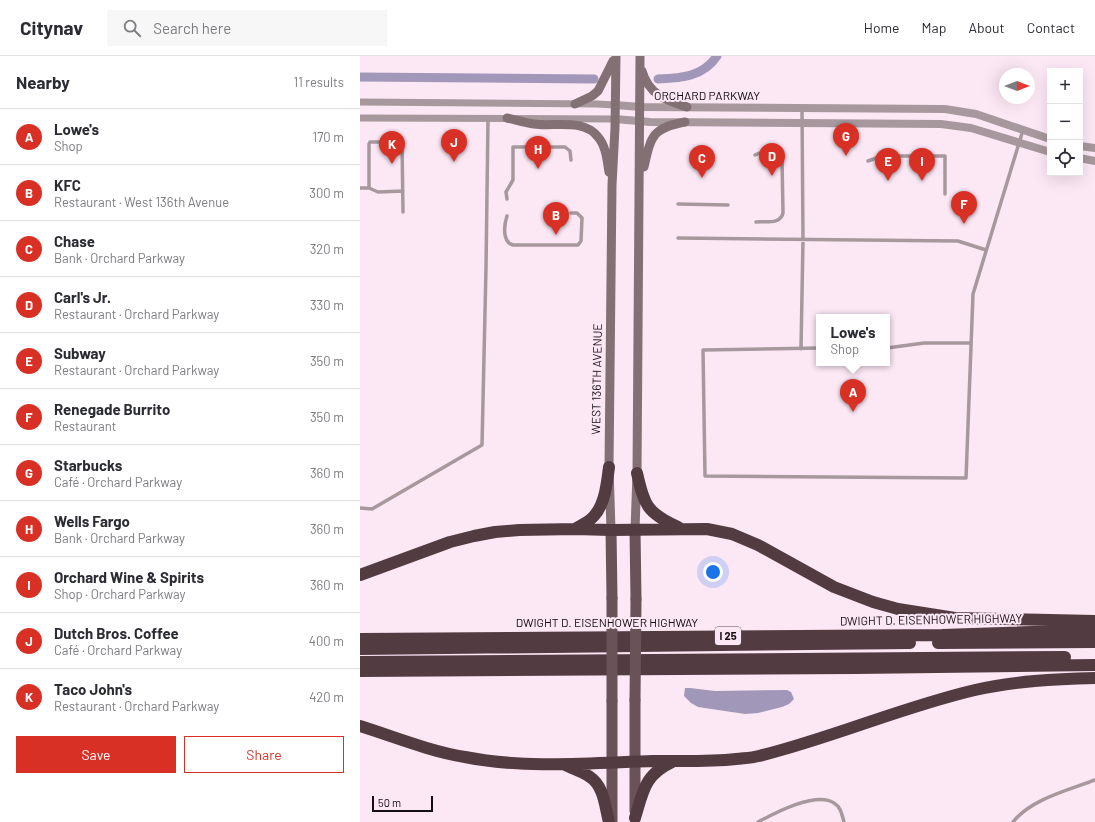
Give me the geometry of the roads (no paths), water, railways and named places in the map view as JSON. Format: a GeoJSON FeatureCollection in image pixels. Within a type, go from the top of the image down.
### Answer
{"type":"FeatureCollection","features":[{"type":"Feature","properties":{"kind":"highway"},"geometry":{"type":"LineString","coordinates":[[575,529],[593,517],[598,510],[609,467]]}},
{"type":"Feature","properties":{"kind":"highway"},"geometry":{"type":"LineString","coordinates":[[637,473],[643,495],[650,509],[658,517],[681,528]]}},
{"type":"Feature","properties":{"kind":"highway"},"geometry":{"type":"LineString","coordinates":[[360,575],[450,542],[474,536],[518,530],[707,529],[732,534],[758,545],[834,588],[898,609],[955,618],[1095,621]]}},
{"type":"Feature","properties":{"kind":"highway","name":"DWIGHT D. EISENHOWER HIGHWAY"},"geometry":{"type":"LineString","coordinates":[[360,639],[934,635],[1095,630]]}},
{"type":"Feature","properties":{"kind":"highway"},"geometry":{"type":"LineString","coordinates":[[360,649],[1095,642]]}},
{"type":"Feature","properties":{"kind":"highway"},"geometry":{"type":"LineString","coordinates":[[360,662],[1095,657]]}},
{"type":"Feature","properties":{"kind":"highway"},"geometry":{"type":"LineString","coordinates":[[360,671],[1095,665]]}},
{"type":"Feature","properties":{"kind":"highway"},"geometry":{"type":"LineString","coordinates":[[360,726],[466,758],[510,763],[725,760],[756,757],[942,699],[977,690],[1017,683],[1054,679],[1095,678]]}},
{"type":"Feature","properties":{"kind":"highway"},"geometry":{"type":"LineString","coordinates":[[635,820],[642,793],[649,779],[657,771],[675,761]]}},
{"type":"Feature","properties":{"kind":"highway"},"geometry":{"type":"LineString","coordinates":[[562,763],[590,777],[599,785],[608,822]]}},
{"type":"Feature","properties":{"kind":"main road"},"geometry":{"type":"LineString","coordinates":[[575,104],[592,96],[598,91],[612,67],[615,56]]}},
{"type":"Feature","properties":{"kind":"main road","name":"WEST 136TH AVENUE"},"geometry":{"type":"LineString","coordinates":[[612,822],[612,598],[609,467],[615,56]]}},
{"type":"Feature","properties":{"kind":"main road"},"geometry":{"type":"LineString","coordinates":[[635,820],[635,530],[641,121],[640,59]]}},
{"type":"Feature","properties":{"kind":"main road"},"geometry":{"type":"LineString","coordinates":[[640,59],[644,76],[655,94],[687,108]]}},
{"type":"Feature","properties":{"kind":"main road"},"geometry":{"type":"LineString","coordinates":[[507,118],[534,124],[580,126],[592,131],[602,143],[606,154],[612,185]]}},
{"type":"Feature","properties":{"kind":"main road"},"geometry":{"type":"LineString","coordinates":[[640,184],[649,148],[655,135],[666,126],[686,122]]}},
{"type":"Feature","properties":{"kind":"street","name":"ORCHARD PARKWAY"},"geometry":{"type":"LineString","coordinates":[[360,102],[575,104],[615,105],[641,108],[945,109],[976,114],[1047,138]]}},
{"type":"Feature","properties":{"kind":"street"},"geometry":{"type":"LineString","coordinates":[[360,118],[615,119],[686,122],[802,122],[949,125],[971,128],[1047,151]]}},
{"type":"Feature","properties":{"kind":"street"},"geometry":{"type":"LineString","coordinates":[[1083,146],[1095,148]]}},
{"type":"Feature","properties":{"kind":"street"},"geometry":{"type":"LineString","coordinates":[[1083,159],[1095,161]]}},
{"type":"Feature","properties":{"kind":"lane"},"geometry":{"type":"LineString","coordinates":[[801,349],[803,240],[802,108]]}},
{"type":"Feature","properties":{"kind":"lane"},"geometry":{"type":"LineString","coordinates":[[360,508],[372,509],[482,445],[488,118]]}},
{"type":"Feature","properties":{"kind":"lane"},"geometry":{"type":"LineString","coordinates":[[816,348],[703,350],[705,476],[966,478],[972,294],[1024,129]]}},
{"type":"Feature","properties":{"kind":"lane"},"geometry":{"type":"LineString","coordinates":[[369,188],[369,144],[372,141],[402,142],[403,212]]}},
{"type":"Feature","properties":{"kind":"lane"},"geometry":{"type":"LineString","coordinates":[[507,199],[506,192],[513,180],[514,147],[565,147],[570,151],[571,160]]}},
{"type":"Feature","properties":{"kind":"lane"},"geometry":{"type":"LineString","coordinates":[[755,155],[762,152],[778,153],[782,158],[783,214],[780,220],[756,222]]}},
{"type":"Feature","properties":{"kind":"lane"},"geometry":{"type":"LineString","coordinates":[[868,161],[882,156],[945,156],[945,194]]}},
{"type":"Feature","properties":{"kind":"lane"},"geometry":{"type":"LineString","coordinates":[[360,188],[369,188],[378,192],[403,191]]}},
{"type":"Feature","properties":{"kind":"lane"},"geometry":{"type":"LineString","coordinates":[[678,204],[728,205]]}},
{"type":"Feature","properties":{"kind":"lane"},"geometry":{"type":"LineString","coordinates":[[507,216],[505,235],[508,244],[578,245],[581,241],[582,218],[577,214],[571,214]]}},
{"type":"Feature","properties":{"kind":"lane"},"geometry":{"type":"LineString","coordinates":[[678,238],[958,242],[986,250]]}},
{"type":"Feature","properties":{"kind":"lane"},"geometry":{"type":"LineString","coordinates":[[890,348],[924,343],[971,343]]}},
{"type":"Feature","properties":{"kind":"lane"},"geometry":{"type":"LineString","coordinates":[[1013,822],[1028,809],[1043,800],[1095,780]]}},
{"type":"Feature","properties":{"kind":"lane"},"geometry":{"type":"LineString","coordinates":[[758,822],[795,804],[827,800],[839,807],[844,822]]}},
{"type":"Feature","properties":{"kind":"waterway"},"geometry":{"type":"LineString","coordinates":[[658,79],[691,75],[705,68],[717,56]]}},
{"type":"Feature","properties":{"kind":"waterway"},"geometry":{"type":"LineString","coordinates":[[360,77],[594,79]]}},
{"type":"Feature","properties":{"kind":"place","name":"Starbucks"},"geometry":{"type":"Point","coordinates":[846,156]}},
{"type":"Feature","properties":{"kind":"place","name":"Dutch Bros. Coffee"},"geometry":{"type":"Point","coordinates":[454,162]}},
{"type":"Feature","properties":{"kind":"place","name":"Taco John's"},"geometry":{"type":"Point","coordinates":[392,164]}},
{"type":"Feature","properties":{"kind":"place","name":"Wells Fargo"},"geometry":{"type":"Point","coordinates":[538,169]}},
{"type":"Feature","properties":{"kind":"place","name":"Carl's Jr."},"geometry":{"type":"Point","coordinates":[772,176]}},
{"type":"Feature","properties":{"kind":"place","name":"Chase"},"geometry":{"type":"Point","coordinates":[702,178]}},
{"type":"Feature","properties":{"kind":"place","name":"Subway"},"geometry":{"type":"Point","coordinates":[888,181]}},
{"type":"Feature","properties":{"kind":"place","name":"Orchard Wine & Spirits"},"geometry":{"type":"Point","coordinates":[922,181]}},
{"type":"Feature","properties":{"kind":"place","name":"Renegade Burrito"},"geometry":{"type":"Point","coordinates":[964,224]}},
{"type":"Feature","properties":{"kind":"place","name":"KFC"},"geometry":{"type":"Point","coordinates":[556,235]}},
{"type":"Feature","properties":{"kind":"place","name":"Lowe's"},"geometry":{"type":"Point","coordinates":[853,412]}}]}
